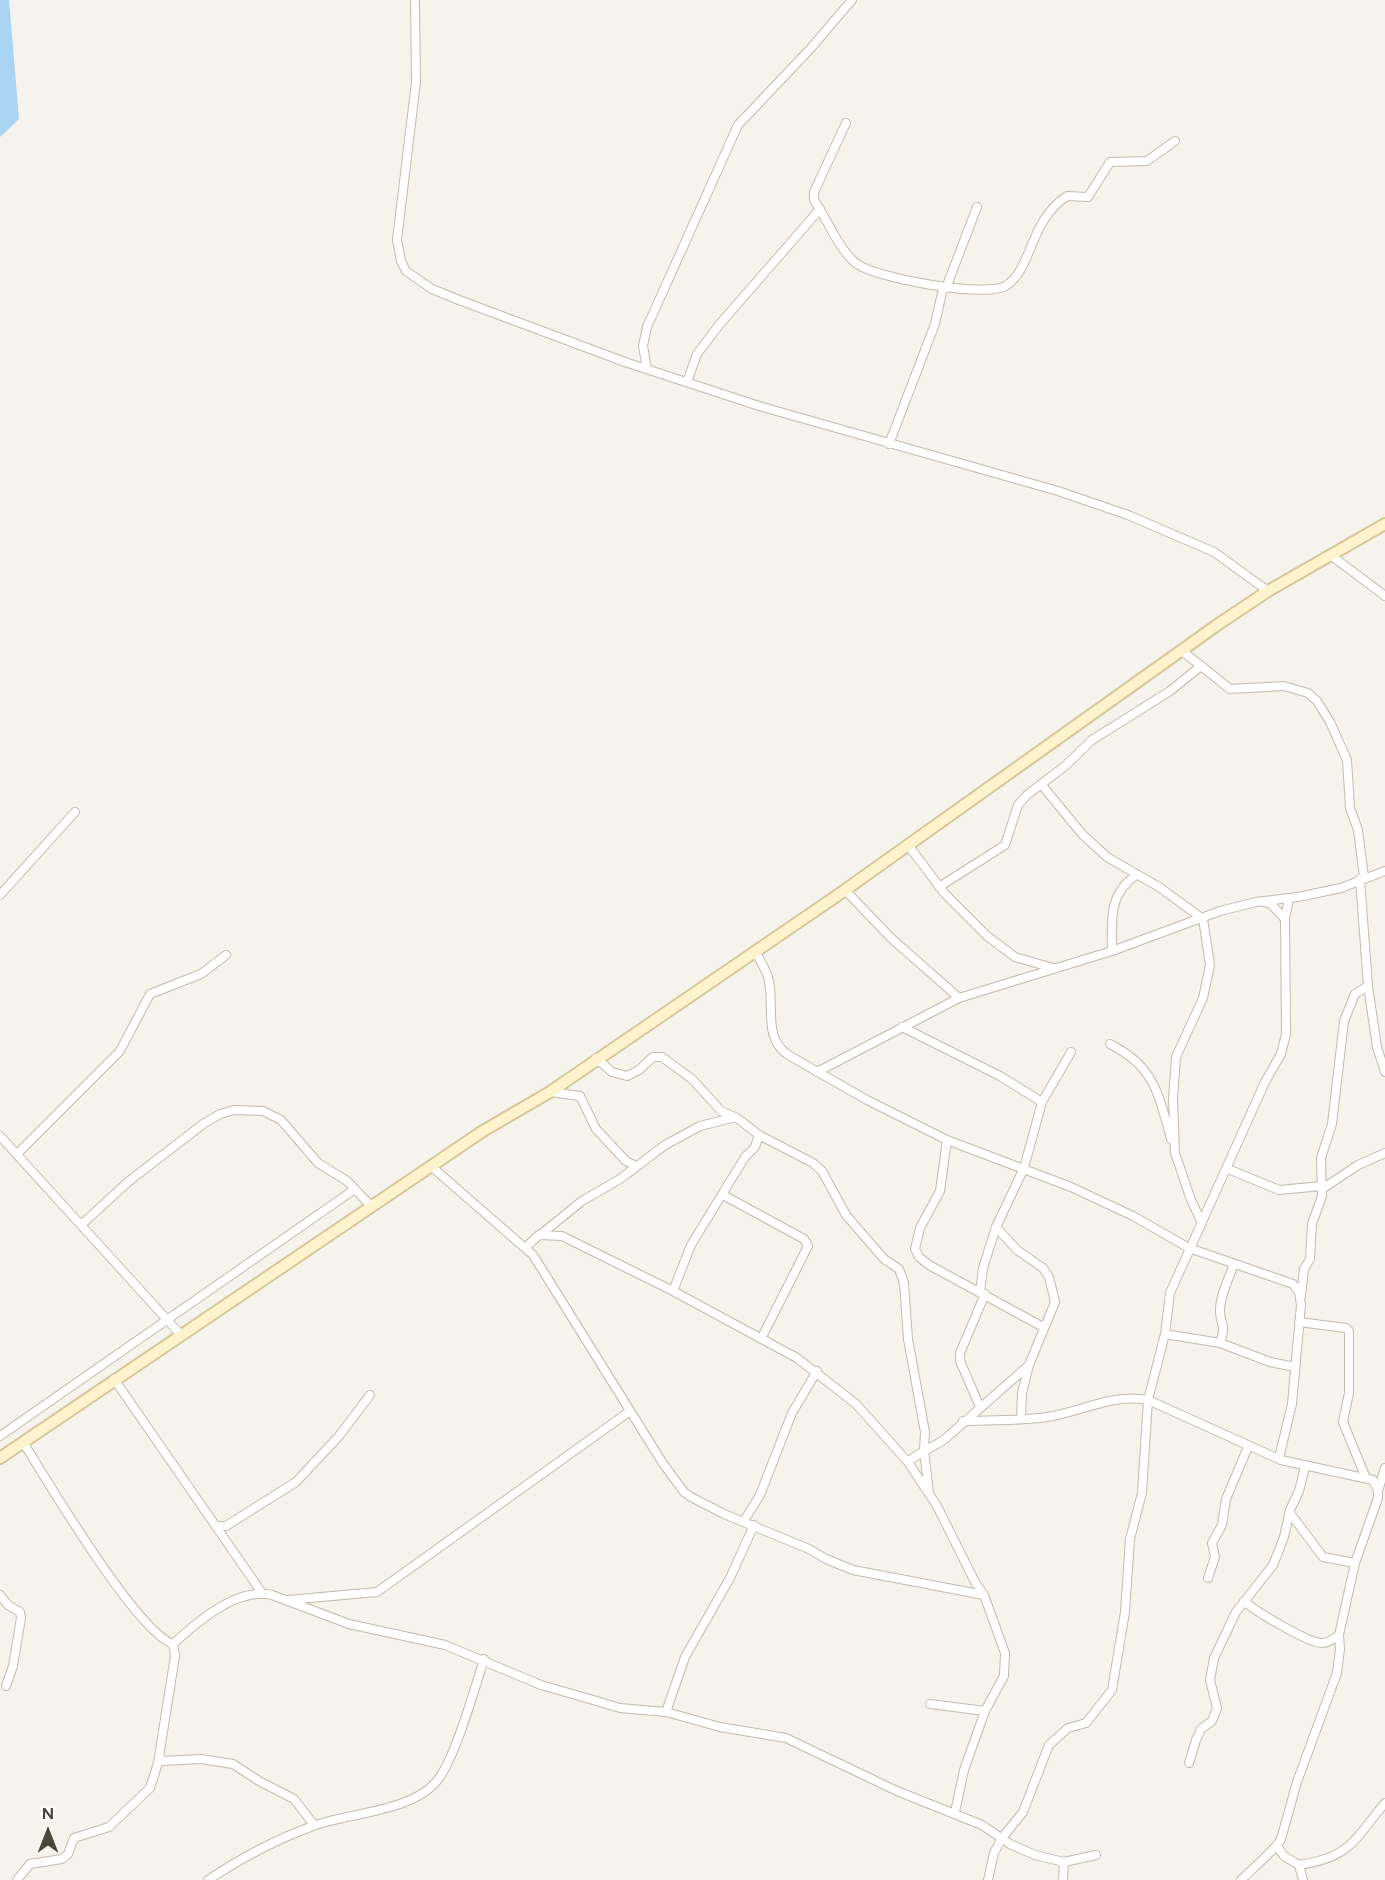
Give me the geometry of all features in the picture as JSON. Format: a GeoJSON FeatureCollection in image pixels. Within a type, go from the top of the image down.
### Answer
{"type":"FeatureCollection","features":[{"type":"Feature","properties":{"kind":"street"},"geometry":{"type":"LineString","coordinates":[[415,0],[416,82],[397,240],[401,261],[406,271],[416,280],[441,292],[647,369],[888,444],[1058,490],[1128,515],[1214,552],[1268,591]]}},
{"type":"Feature","properties":{"kind":"street"},"geometry":{"type":"LineString","coordinates":[[647,369],[643,346],[647,327],[738,125],[812,48],[852,0]]}},
{"type":"Feature","properties":{"kind":"street"},"geometry":{"type":"LineString","coordinates":[[846,123],[814,192],[814,200],[846,253],[866,269],[945,288],[991,291],[1008,285],[1017,275],[1041,220],[1058,202],[1067,196],[1088,197],[1110,162],[1147,161],[1175,141]]}},
{"type":"Feature","properties":{"kind":"street"},"geometry":{"type":"LineString","coordinates":[[888,444],[935,324],[945,288],[977,207]]}},
{"type":"Feature","properties":{"kind":"street"},"geometry":{"type":"LineString","coordinates":[[687,382],[697,354],[719,325],[820,209]]}},
{"type":"Feature","properties":{"kind":"street"},"geometry":{"type":"LineString","coordinates":[[0,1458],[114,1378],[483,1131],[550,1092],[596,1058],[845,890],[1181,650],[1268,591],[1385,524]]}},
{"type":"Feature","properties":{"kind":"street"},"geometry":{"type":"LineString","coordinates":[[1332,556],[1385,596]]}},
{"type":"Feature","properties":{"kind":"street"},"geometry":{"type":"LineString","coordinates":[[1181,650],[1230,689],[1284,686],[1308,693],[1317,701],[1330,722],[1350,771],[1350,808],[1360,837],[1368,986],[1377,1047],[1385,1072]]}},
{"type":"Feature","properties":{"kind":"street"},"geometry":{"type":"LineString","coordinates":[[939,887],[1005,845],[1018,805],[1092,740],[1170,691],[1201,666]]}},
{"type":"Feature","properties":{"kind":"street"},"geometry":{"type":"LineString","coordinates":[[1041,784],[1094,846],[1136,875],[1159,886],[1203,919],[1210,964],[1203,998],[1176,1058],[1173,1072],[1175,1153]]}},
{"type":"Feature","properties":{"kind":"street"},"geometry":{"type":"LineString","coordinates":[[0,895],[75,813]]}},
{"type":"Feature","properties":{"kind":"street"},"geometry":{"type":"LineString","coordinates":[[908,845],[939,887],[987,936],[1009,953],[1053,968]]}},
{"type":"Feature","properties":{"kind":"street"},"geometry":{"type":"LineString","coordinates":[[817,1072],[959,998],[1112,951],[1220,911],[1262,901],[1341,888],[1385,870]]}},
{"type":"Feature","properties":{"kind":"street"},"geometry":{"type":"LineString","coordinates":[[1112,951],[1115,900],[1123,885],[1136,875]]}},
{"type":"Feature","properties":{"kind":"street"},"geometry":{"type":"LineString","coordinates":[[845,890],[891,938],[959,998]]}},
{"type":"Feature","properties":{"kind":"street"},"geometry":{"type":"LineString","coordinates":[[988,1880],[992,1858],[1002,1838],[1023,1812],[1049,1745],[1068,1728],[1086,1723],[1112,1690],[1125,1612],[1130,1539],[1142,1493],[1148,1400],[1165,1334],[1170,1293],[1285,1041],[1285,919],[1289,898]]}},
{"type":"Feature","properties":{"kind":"street"},"geometry":{"type":"LineString","coordinates":[[1262,901],[1271,904],[1285,919]]}},
{"type":"Feature","properties":{"kind":"street"},"geometry":{"type":"LineString","coordinates":[[755,951],[768,978],[771,1018],[777,1046],[817,1072],[947,1140],[1024,1168],[1133,1216],[1189,1248],[1286,1280],[1293,1284],[1301,1297]]}},
{"type":"Feature","properties":{"kind":"street"},"geometry":{"type":"LineString","coordinates":[[16,1154],[120,1051],[150,994],[157,989],[201,974],[226,955]]}},
{"type":"Feature","properties":{"kind":"street"},"geometry":{"type":"LineString","coordinates":[[1281,1460],[1279,1458],[1292,1404],[1304,1269],[1310,1259],[1312,1224],[1320,1206],[1321,1158],[1332,1124],[1344,1021],[1355,994],[1368,986]]}},
{"type":"Feature","properties":{"kind":"street"},"geometry":{"type":"LineString","coordinates":[[902,1027],[1000,1076],[1042,1102]]}},
{"type":"Feature","properties":{"kind":"street"},"geometry":{"type":"LineString","coordinates":[[1110,1044],[1133,1055],[1145,1070],[1160,1097],[1175,1153],[1191,1200],[1202,1223]]}},
{"type":"Feature","properties":{"kind":"street"},"geometry":{"type":"LineString","coordinates":[[980,1407],[962,1367],[960,1353],[983,1293],[983,1269],[996,1227],[1024,1168],[1042,1102],[1071,1052]]}},
{"type":"Feature","properties":{"kind":"street"},"geometry":{"type":"LineString","coordinates":[[596,1058],[612,1072],[627,1076],[639,1070],[653,1057],[662,1057],[692,1079],[721,1111],[737,1118],[759,1135],[813,1163],[822,1171],[846,1215],[884,1259],[903,1275],[908,1339],[925,1432],[924,1451],[929,1494]]}},
{"type":"Feature","properties":{"kind":"street"},"geometry":{"type":"LineString","coordinates":[[550,1092],[580,1096],[588,1107],[596,1129],[626,1161],[636,1166]]}},
{"type":"Feature","properties":{"kind":"street"},"geometry":{"type":"LineString","coordinates":[[81,1225],[128,1182],[203,1124],[220,1114],[234,1110],[263,1111],[277,1117],[318,1163],[356,1189],[372,1207]]}},
{"type":"Feature","properties":{"kind":"street"},"geometry":{"type":"LineString","coordinates":[[526,1247],[582,1201],[665,1145],[700,1126],[737,1118]]}},
{"type":"Feature","properties":{"kind":"street"},"geometry":{"type":"LineString","coordinates":[[673,1291],[691,1245],[745,1157],[754,1147],[759,1135]]}},
{"type":"Feature","properties":{"kind":"street"},"geometry":{"type":"LineString","coordinates":[[0,1136],[181,1335]]}},
{"type":"Feature","properties":{"kind":"street"},"geometry":{"type":"LineString","coordinates":[[947,1140],[940,1191],[920,1228],[915,1249],[919,1257],[929,1265],[1043,1327]]}},
{"type":"Feature","properties":{"kind":"street"},"geometry":{"type":"LineString","coordinates":[[1228,1169],[1279,1190],[1322,1188],[1358,1165],[1385,1154]]}},
{"type":"Feature","properties":{"kind":"street"},"geometry":{"type":"LineString","coordinates":[[432,1167],[526,1247],[549,1278],[630,1411],[684,1492],[724,1514],[853,1570],[984,1595]]}},
{"type":"Feature","properties":{"kind":"street"},"geometry":{"type":"LineString","coordinates":[[0,1436],[356,1189]]}},
{"type":"Feature","properties":{"kind":"street"},"geometry":{"type":"LineString","coordinates":[[723,1195],[804,1239],[808,1246],[761,1339]]}},
{"type":"Feature","properties":{"kind":"street"},"geometry":{"type":"LineString","coordinates":[[996,1227],[1017,1250],[1039,1263],[1049,1277],[1055,1302],[1029,1365],[1022,1393],[1021,1419]]}},
{"type":"Feature","properties":{"kind":"street"},"geometry":{"type":"LineString","coordinates":[[539,1235],[562,1236],[575,1241],[673,1291],[817,1371],[856,1404],[908,1462],[929,1494],[984,1595],[1005,1653],[1004,1676],[985,1711],[964,1770],[955,1812]]}},
{"type":"Feature","properties":{"kind":"street"},"geometry":{"type":"LineString","coordinates":[[1220,1343],[1224,1325],[1220,1306],[1234,1264]]}},
{"type":"Feature","properties":{"kind":"street"},"geometry":{"type":"LineString","coordinates":[[1299,1322],[1346,1328],[1349,1331],[1349,1394],[1343,1422],[1365,1476]]}},
{"type":"Feature","properties":{"kind":"street"},"geometry":{"type":"LineString","coordinates":[[1165,1334],[1220,1343],[1270,1362],[1295,1367]]}},
{"type":"Feature","properties":{"kind":"street"},"geometry":{"type":"LineString","coordinates":[[908,1462],[945,1439],[1029,1365]]}},
{"type":"Feature","properties":{"kind":"street"},"geometry":{"type":"LineString","coordinates":[[744,1521],[760,1495],[792,1413],[817,1371]]}},
{"type":"Feature","properties":{"kind":"street"},"geometry":{"type":"LineString","coordinates":[[114,1378],[262,1593]]}},
{"type":"Feature","properties":{"kind":"street"},"geometry":{"type":"LineString","coordinates":[[216,1526],[226,1526],[296,1482],[339,1436],[370,1395]]}},
{"type":"Feature","properties":{"kind":"street"},"geometry":{"type":"LineString","coordinates":[[963,1421],[1048,1417],[1119,1399],[1148,1400],[1281,1460],[1305,1467],[1365,1476],[1373,1480],[1378,1491]]}},
{"type":"Feature","properties":{"kind":"street"},"geometry":{"type":"LineString","coordinates":[[287,1600],[377,1592],[630,1411]]}},
{"type":"Feature","properties":{"kind":"street"},"geometry":{"type":"LineString","coordinates":[[23,1442],[77,1527],[132,1605],[159,1637],[173,1644]]}},
{"type":"Feature","properties":{"kind":"street"},"geometry":{"type":"LineString","coordinates":[[1208,1578],[1215,1557],[1212,1543],[1222,1525],[1226,1499],[1248,1447]]}},
{"type":"Feature","properties":{"kind":"street"},"geometry":{"type":"LineString","coordinates":[[1189,1763],[1196,1740],[1202,1729],[1212,1721],[1217,1708],[1210,1680],[1214,1658],[1244,1601],[1273,1565],[1305,1467]]}},
{"type":"Feature","properties":{"kind":"street"},"geometry":{"type":"LineString","coordinates":[[1241,1880],[1265,1854],[1277,1846],[1337,1673],[1339,1635],[1355,1563],[1385,1468]]}},
{"type":"Feature","properties":{"kind":"street"},"geometry":{"type":"LineString","coordinates":[[1290,1513],[1323,1557],[1355,1563]]}},
{"type":"Feature","properties":{"kind":"street"},"geometry":{"type":"LineString","coordinates":[[666,1712],[685,1657],[730,1578],[754,1526]]}},
{"type":"Feature","properties":{"kind":"street"},"geometry":{"type":"LineString","coordinates":[[173,1644],[203,1620],[236,1600],[262,1593],[349,1624],[445,1645],[484,1659],[546,1687],[620,1708],[666,1712],[720,1727],[786,1738],[897,1791],[955,1812],[1023,1851],[1064,1862],[1096,1855]]}},
{"type":"Feature","properties":{"kind":"street"},"geometry":{"type":"LineString","coordinates":[[0,1595],[8,1605],[20,1612],[21,1618],[14,1666],[6,1686]]}},
{"type":"Feature","properties":{"kind":"street"},"geometry":{"type":"LineString","coordinates":[[1244,1601],[1263,1616],[1315,1642],[1326,1643],[1339,1635]]}},
{"type":"Feature","properties":{"kind":"street"},"geometry":{"type":"LineString","coordinates":[[16,1880],[30,1864],[52,1862],[66,1856],[74,1838],[99,1832],[114,1823],[146,1794],[154,1778],[159,1756],[174,1670],[173,1644]]}},
{"type":"Feature","properties":{"kind":"street"},"geometry":{"type":"LineString","coordinates":[[208,1880],[247,1856],[314,1825],[384,1808],[412,1798],[435,1783],[448,1760],[484,1659]]}},
{"type":"Feature","properties":{"kind":"street"},"geometry":{"type":"LineString","coordinates":[[930,1704],[985,1711]]}},
{"type":"Feature","properties":{"kind":"street"},"geometry":{"type":"LineString","coordinates":[[159,1756],[162,1761],[216,1760],[242,1768],[259,1781],[294,1799],[314,1825]]}},
{"type":"Feature","properties":{"kind":"street"},"geometry":{"type":"LineString","coordinates":[[1277,1846],[1284,1856],[1299,1865],[1328,1860],[1340,1854],[1385,1803]]}},
{"type":"Feature","properties":{"kind":"street"},"geometry":{"type":"LineString","coordinates":[[1064,1862],[1064,1880]]}},
{"type":"Feature","properties":{"kind":"street"},"geometry":{"type":"LineString","coordinates":[[1299,1865],[1298,1872],[1303,1880]]}},
{"type":"Feature","properties":{"kind":"water"},"geometry":{"type":"Polygon","coordinates":[[[0,0],[9,0],[19,119],[0,137],[0,0]]]}}]}
